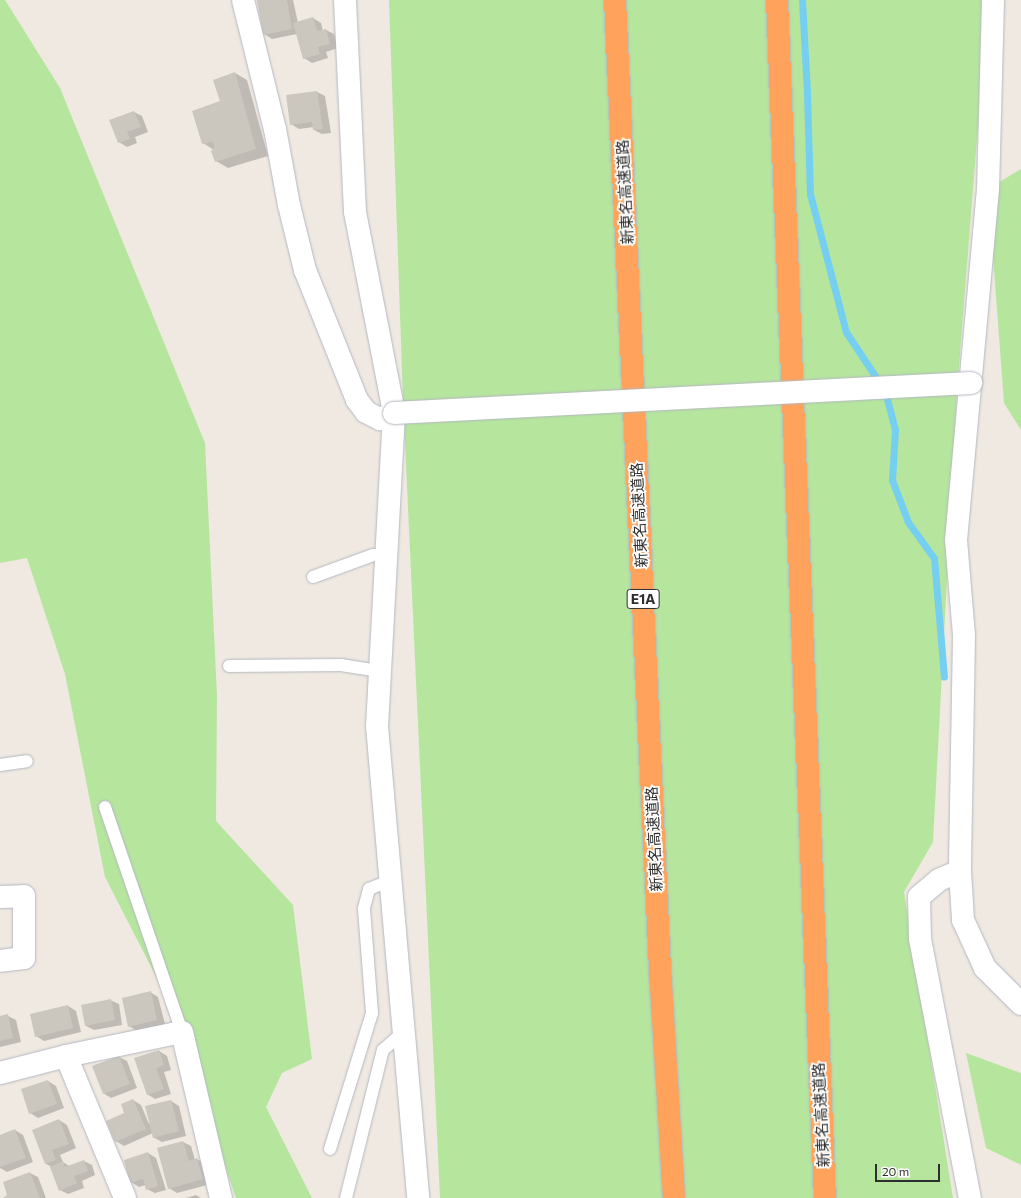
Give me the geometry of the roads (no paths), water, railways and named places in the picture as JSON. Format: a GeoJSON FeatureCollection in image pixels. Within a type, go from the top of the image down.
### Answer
{"type":"FeatureCollection","features":[{"type":"Feature","properties":{"kind":"highway","name":"新東名高速道路"},"geometry":{"type":"LineString","coordinates":[[616,0],[659,961],[674,1198]]}},
{"type":"Feature","properties":{"kind":"highway","name":"新東名高速道路"},"geometry":{"type":"LineString","coordinates":[[777,0],[824,1198]]}},
{"type":"Feature","properties":{"kind":"street"},"geometry":{"type":"LineString","coordinates":[[243,0],[274,129],[289,206],[305,270],[357,400],[366,412],[380,419],[394,413],[971,383]]}},
{"type":"Feature","properties":{"kind":"street"},"geometry":{"type":"LineString","coordinates":[[345,0],[355,212],[394,413],[377,726],[418,1198]]}},
{"type":"Feature","properties":{"kind":"street"},"geometry":{"type":"LineString","coordinates":[[993,0],[988,189],[956,540],[964,635],[960,871],[963,920],[985,968],[1021,1004]]}},
{"type":"Feature","properties":{"kind":"street"},"geometry":{"type":"LineString","coordinates":[[960,871],[939,880],[919,898],[920,939],[970,1198]]}},
{"type":"Feature","properties":{"kind":"street"},"geometry":{"type":"LineString","coordinates":[[0,897],[24,896],[24,958],[0,961]]}},
{"type":"Feature","properties":{"kind":"street"},"geometry":{"type":"LineString","coordinates":[[0,1073],[66,1056],[182,1032],[221,1198]]}},
{"type":"Feature","properties":{"kind":"street"},"geometry":{"type":"LineString","coordinates":[[66,1056],[125,1198]]}},
{"type":"Feature","properties":{"kind":"lane"},"geometry":{"type":"LineString","coordinates":[[313,577],[372,555],[386,555]]}},
{"type":"Feature","properties":{"kind":"lane"},"geometry":{"type":"LineString","coordinates":[[229,666],[341,665],[380,671]]}},
{"type":"Feature","properties":{"kind":"lane"},"geometry":{"type":"LineString","coordinates":[[0,765],[27,761]]}},
{"type":"Feature","properties":{"kind":"lane"},"geometry":{"type":"LineString","coordinates":[[105,807],[182,1032]]}},
{"type":"Feature","properties":{"kind":"lane"},"geometry":{"type":"LineString","coordinates":[[330,1149],[372,1013],[364,908],[368,889],[391,880]]}},
{"type":"Feature","properties":{"kind":"lane"},"geometry":{"type":"LineString","coordinates":[[346,1198],[383,1050],[404,1032]]}},
{"type":"Feature","properties":{"kind":"waterway"},"geometry":{"type":"LineString","coordinates":[[802,0],[810,194],[846,332],[885,391],[895,430],[892,480],[908,522],[934,558],[944,677]]}}]}
